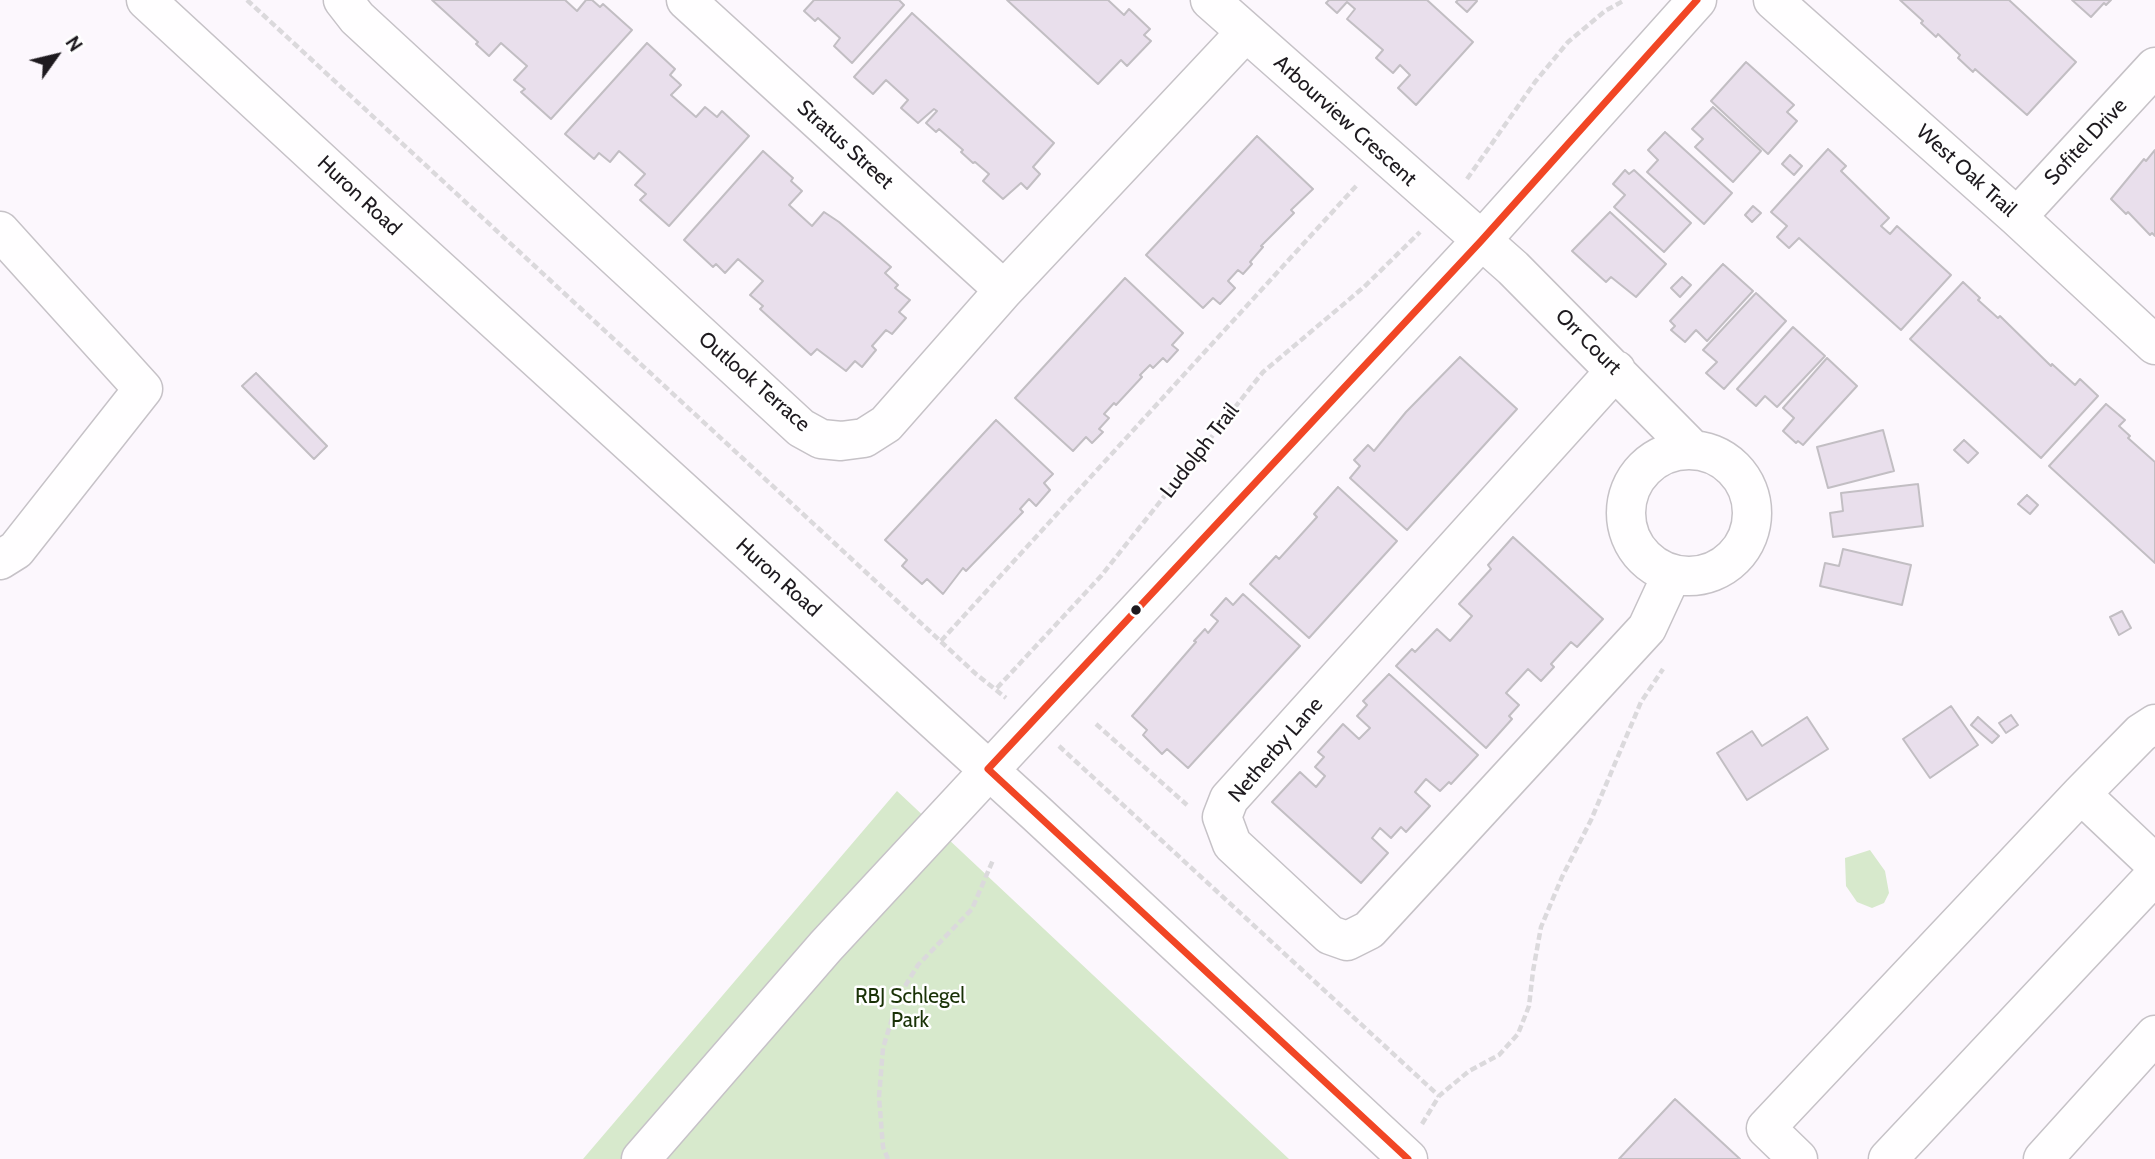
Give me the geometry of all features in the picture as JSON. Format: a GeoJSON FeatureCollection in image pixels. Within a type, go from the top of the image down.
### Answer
{"type":"FeatureCollection","features":[{"type":"Feature","properties":{"kind":"street","name":"Huron Road"},"geometry":{"type":"LineString","coordinates":[[146,0],[988,769],[1405,1157]]}},
{"type":"Feature","properties":{"kind":"street","name":"Outlook Terrace"},"geometry":{"type":"LineString","coordinates":[[342,0],[357,18],[800,428],[821,439],[841,441],[864,438],[886,424],[1004,290],[1245,33]]}},
{"type":"Feature","properties":{"kind":"street","name":"Stratus Street"},"geometry":{"type":"LineString","coordinates":[[686,0],[1004,290]]}},
{"type":"Feature","properties":{"kind":"street","name":"Arbourview Crescent"},"geometry":{"type":"LineString","coordinates":[[1210,0],[1481,241]]}},
{"type":"Feature","properties":{"kind":"street"},"geometry":{"type":"LineString","coordinates":[[641,1159],[826,946],[1481,241],[1697,0]]}},
{"type":"Feature","properties":{"kind":"street","name":"West Oak Trail"},"geometry":{"type":"LineString","coordinates":[[1773,0],[2017,217],[2155,345]]}},
{"type":"Feature","properties":{"kind":"street","name":"Sofitel Drive"},"geometry":{"type":"LineString","coordinates":[[2017,217],[2155,67]]}},
{"type":"Feature","properties":{"kind":"street"},"geometry":{"type":"LineString","coordinates":[[0,231],[143,389],[16,550],[0,559]]}},
{"type":"Feature","properties":{"kind":"street","name":"Orr Court"},"geometry":{"type":"LineString","coordinates":[[1481,241],[1513,268],[1691,448],[1724,460],[1739,474],[1749,494],[1752,515],[1748,536],[1737,554],[1721,568],[1701,576],[1672,574]]}},
{"type":"Feature","properties":{"kind":"street","name":"Netherby Lane"},"geometry":{"type":"LineString","coordinates":[[1616,370],[1229,799],[1222,817],[1232,844],[1330,935],[1348,941],[1369,930],[1647,628],[1672,574]]}},
{"type":"Feature","properties":{"kind":"street"},"geometry":{"type":"LineString","coordinates":[[1672,574],[1653,565],[1637,550],[1628,530],[1625,508],[1631,487],[1643,469],[1668,453],[1691,448]]}},
{"type":"Feature","properties":{"kind":"street"},"geometry":{"type":"LineString","coordinates":[[1798,1159],[1766,1128],[2081,794],[2141,733],[2155,724]]}},
{"type":"Feature","properties":{"kind":"street"},"geometry":{"type":"LineString","coordinates":[[2081,794],[2155,864]]}},
{"type":"Feature","properties":{"kind":"street"},"geometry":{"type":"LineString","coordinates":[[1888,1159],[2155,875]]}},
{"type":"Feature","properties":{"kind":"street"},"geometry":{"type":"LineString","coordinates":[[2043,1159],[2155,1035]]}},
{"type":"Feature","properties":{"kind":"path"},"geometry":{"type":"LineString","coordinates":[[247,0],[976,674],[997,688],[1013,704]]}},
{"type":"Feature","properties":{"kind":"path"},"geometry":{"type":"LineString","coordinates":[[1463,183],[1535,82],[1568,42],[1605,11],[1625,0]]}},
{"type":"Feature","properties":{"kind":"path"},"geometry":{"type":"LineString","coordinates":[[941,641],[1357,185]]}},
{"type":"Feature","properties":{"kind":"path","name":"Ludolph Trail"},"geometry":{"type":"LineString","coordinates":[[997,688],[1101,576],[1263,372],[1364,288],[1420,232]]}},
{"type":"Feature","properties":{"kind":"path"},"geometry":{"type":"LineString","coordinates":[[1405,1157],[1440,1096],[1469,1071],[1499,1055],[1518,1034],[1530,1006],[1541,927],[1562,877],[1591,820],[1641,702],[1666,664]]}},
{"type":"Feature","properties":{"kind":"path"},"geometry":{"type":"LineString","coordinates":[[1096,724],[1190,808]]}},
{"type":"Feature","properties":{"kind":"path"},"geometry":{"type":"LineString","coordinates":[[1054,742],[1440,1096]]}},
{"type":"Feature","properties":{"kind":"path"},"geometry":{"type":"LineString","coordinates":[[888,1159],[883,1147],[879,1097],[883,1048],[899,996],[918,965],[972,909],[993,860]]}},
{"type":"Feature","properties":{"kind":"green space","name":"RBJ Schlegel Park"},"geometry":{"type":"Polygon","coordinates":[[[897,791],[1289,1159],[583,1159],[897,791]]]}},
{"type":"Feature","properties":{"kind":"green space"},"geometry":{"type":"Polygon","coordinates":[[[1870,850],[1885,871],[1889,893],[1884,903],[1872,908],[1857,902],[1846,886],[1845,858],[1870,850]]]}},
{"type":"Feature","properties":{"kind":"building"},"geometry":{"type":"Polygon","coordinates":[[[432,0],[565,0],[577,11],[586,0],[592,0],[600,7],[603,4],[632,30],[551,119],[521,92],[525,89],[514,80],[527,66],[501,43],[489,56],[476,44],[478,42],[432,0]]]}},
{"type":"Feature","properties":{"kind":"building"},"geometry":{"type":"Polygon","coordinates":[[[814,0],[899,0],[904,5],[852,63],[834,46],[840,38],[818,18],[815,21],[804,11],[814,0]]]}},
{"type":"Feature","properties":{"kind":"building"},"geometry":{"type":"Polygon","coordinates":[[[1007,0],[1108,0],[1124,15],[1129,9],[1150,29],[1144,35],[1151,41],[1127,66],[1121,60],[1098,84],[1007,0]]]}},
{"type":"Feature","properties":{"kind":"building"},"geometry":{"type":"Polygon","coordinates":[[[1329,0],[1427,0],[1473,42],[1416,105],[1398,88],[1410,75],[1400,65],[1393,73],[1376,58],[1383,50],[1347,19],[1355,9],[1347,2],[1337,13],[1326,3],[1329,0]]]}},
{"type":"Feature","properties":{"kind":"building"},"geometry":{"type":"Polygon","coordinates":[[[1900,0],[2009,0],[2076,62],[2027,115],[1975,69],[1973,72],[1958,58],[1960,55],[1938,34],[1936,37],[1900,0]]]}},
{"type":"Feature","properties":{"kind":"building"},"geometry":{"type":"Polygon","coordinates":[[[2072,0],[2111,0],[2106,5],[2104,3],[2091,17],[2072,0]]]}},
{"type":"Feature","properties":{"kind":"building"},"geometry":{"type":"Polygon","coordinates":[[[1477,1],[1467,12],[1456,2],[1477,1]]]}},
{"type":"Feature","properties":{"kind":"building"},"geometry":{"type":"Polygon","coordinates":[[[912,13],[1054,143],[1033,167],[1040,174],[1027,189],[1021,183],[1003,199],[983,181],[989,174],[973,163],[961,152],[963,150],[939,129],[936,132],[926,123],[937,111],[934,109],[918,123],[901,108],[908,100],[886,80],[873,94],[854,77],[912,13]]]}},
{"type":"Feature","properties":{"kind":"building"},"geometry":{"type":"Polygon","coordinates":[[[647,43],[675,69],[670,75],[681,85],[671,95],[696,117],[705,107],[717,117],[722,111],[749,136],[669,226],[640,200],[646,194],[635,185],[645,174],[619,151],[610,162],[599,153],[594,159],[565,134],[647,43]]]}},
{"type":"Feature","properties":{"kind":"building"},"geometry":{"type":"Polygon","coordinates":[[[1746,62],[1794,105],[1787,112],[1797,121],[1768,154],[1711,101],[1746,62]]]}},
{"type":"Feature","properties":{"kind":"building"},"geometry":{"type":"Polygon","coordinates":[[[1713,107],[1761,151],[1733,182],[1695,147],[1703,139],[1692,129],[1713,107]]]}},
{"type":"Feature","properties":{"kind":"building"},"geometry":{"type":"Polygon","coordinates":[[[1665,132],[1732,193],[1704,224],[1647,172],[1658,160],[1648,150],[1665,132]]]}},
{"type":"Feature","properties":{"kind":"building"},"geometry":{"type":"Polygon","coordinates":[[[1257,136],[1313,189],[1291,210],[1294,213],[1261,246],[1263,247],[1243,274],[1238,270],[1228,281],[1235,288],[1220,304],[1213,298],[1203,308],[1146,255],[1257,136]]]}},
{"type":"Feature","properties":{"kind":"building"},"geometry":{"type":"Polygon","coordinates":[[[1828,149],[1846,166],[1841,171],[1889,218],[1881,226],[1890,234],[1897,226],[1951,275],[1901,330],[1799,238],[1789,248],[1777,237],[1787,226],[1771,212],[1828,149]]]}},
{"type":"Feature","properties":{"kind":"building"},"geometry":{"type":"Polygon","coordinates":[[[2155,150],[2155,236],[2152,233],[2150,235],[2111,199],[2144,159],[2146,161],[2155,150]]]}},
{"type":"Feature","properties":{"kind":"building"},"geometry":{"type":"Polygon","coordinates":[[[763,151],[793,178],[791,181],[802,191],[789,205],[812,226],[824,212],[839,222],[891,267],[885,273],[898,285],[895,288],[910,300],[899,312],[906,318],[892,334],[886,330],[872,346],[876,350],[862,367],[855,361],[846,371],[817,349],[811,355],[760,309],[763,306],[750,295],[763,281],[738,259],[725,273],[716,264],[713,267],[684,240],[763,151]]]}},
{"type":"Feature","properties":{"kind":"building"},"geometry":{"type":"Polygon","coordinates":[[[1790,155],[1802,166],[1794,175],[1782,164],[1790,155]]]}},
{"type":"Feature","properties":{"kind":"building"},"geometry":{"type":"Polygon","coordinates":[[[1625,170],[1629,174],[1634,170],[1691,223],[1664,252],[1614,207],[1625,195],[1613,184],[1625,170]]]}},
{"type":"Feature","properties":{"kind":"building"},"geometry":{"type":"Polygon","coordinates":[[[1753,206],[1761,213],[1752,222],[1745,215],[1753,206]]]}},
{"type":"Feature","properties":{"kind":"building"},"geometry":{"type":"Polygon","coordinates":[[[1610,212],[1666,264],[1636,297],[1611,277],[1606,282],[1572,251],[1610,212]]]}},
{"type":"Feature","properties":{"kind":"building"},"geometry":{"type":"Polygon","coordinates":[[[1723,264],[1753,291],[1707,341],[1696,330],[1685,342],[1671,330],[1675,326],[1670,321],[1723,264]]]}},
{"type":"Feature","properties":{"kind":"building"},"geometry":{"type":"Polygon","coordinates":[[[1682,277],[1691,285],[1680,297],[1671,288],[1682,277]]]}},
{"type":"Feature","properties":{"kind":"building"},"geometry":{"type":"Polygon","coordinates":[[[1125,278],[1183,333],[1172,345],[1178,350],[1167,362],[1163,358],[1153,368],[1150,365],[1116,405],[1114,403],[1104,414],[1109,418],[1099,429],[1103,432],[1092,443],[1086,437],[1073,451],[1015,398],[1125,278]]]}},
{"type":"Feature","properties":{"kind":"building"},"geometry":{"type":"Polygon","coordinates":[[[1963,282],[1980,298],[1978,300],[1998,318],[2000,316],[2051,366],[2052,364],[2075,385],[2080,379],[2098,396],[2041,458],[1910,339],[1963,282]]]}},
{"type":"Feature","properties":{"kind":"building"},"geometry":{"type":"Polygon","coordinates":[[[1756,293],[1786,321],[1724,389],[1706,373],[1717,362],[1703,350],[1756,293]]]}},
{"type":"Feature","properties":{"kind":"building"},"geometry":{"type":"Polygon","coordinates":[[[1793,327],[1825,356],[1777,407],[1765,396],[1756,406],[1737,389],[1793,327]]]}},
{"type":"Feature","properties":{"kind":"building"},"geometry":{"type":"Polygon","coordinates":[[[1460,357],[1517,409],[1407,530],[1350,478],[1360,466],[1354,460],[1368,445],[1374,451],[1406,412],[1460,357]]]}},
{"type":"Feature","properties":{"kind":"building"},"geometry":{"type":"Polygon","coordinates":[[[1827,358],[1857,386],[1803,445],[1798,441],[1796,443],[1783,431],[1794,418],[1783,408],[1827,358]]]}},
{"type":"Feature","properties":{"kind":"building"},"geometry":{"type":"Polygon","coordinates":[[[256,373],[327,446],[314,459],[242,386],[256,373]]]}},
{"type":"Feature","properties":{"kind":"building"},"geometry":{"type":"Polygon","coordinates":[[[2106,404],[2125,420],[2119,426],[2130,436],[2128,438],[2155,462],[2155,563],[2049,466],[2106,404]]]}},
{"type":"Feature","properties":{"kind":"building"},"geometry":{"type":"Polygon","coordinates":[[[996,420],[1053,474],[1044,483],[1050,490],[1036,506],[1029,499],[1020,509],[1023,512],[966,571],[963,568],[943,594],[927,579],[922,584],[902,566],[907,560],[885,540],[996,420]]]}},
{"type":"Feature","properties":{"kind":"building"},"geometry":{"type":"Polygon","coordinates":[[[1883,430],[1894,471],[1828,488],[1817,447],[1883,430]]]}},
{"type":"Feature","properties":{"kind":"building"},"geometry":{"type":"Polygon","coordinates":[[[1964,440],[1978,453],[1968,463],[1954,450],[1964,440]]]}},
{"type":"Feature","properties":{"kind":"building"},"geometry":{"type":"Polygon","coordinates":[[[1918,484],[1923,526],[1833,537],[1830,513],[1843,511],[1841,493],[1918,484]]]}},
{"type":"Feature","properties":{"kind":"building"},"geometry":{"type":"Polygon","coordinates":[[[1338,487],[1397,541],[1309,638],[1250,584],[1276,556],[1279,559],[1317,517],[1314,514],[1338,487]]]}},
{"type":"Feature","properties":{"kind":"building"},"geometry":{"type":"Polygon","coordinates":[[[2027,495],[2038,505],[2030,514],[2018,504],[2027,495]]]}},
{"type":"Feature","properties":{"kind":"building"},"geometry":{"type":"Polygon","coordinates":[[[1513,537],[1603,619],[1577,647],[1571,642],[1551,664],[1554,667],[1541,681],[1528,669],[1506,693],[1519,705],[1509,716],[1512,719],[1486,748],[1396,666],[1412,649],[1415,652],[1437,629],[1450,641],[1472,616],[1459,604],[1491,569],[1488,565],[1513,537]]]}},
{"type":"Feature","properties":{"kind":"building"},"geometry":{"type":"Polygon","coordinates":[[[1843,549],[1911,565],[1902,605],[1820,586],[1825,563],[1839,566],[1843,549]]]}},
{"type":"Feature","properties":{"kind":"building"},"geometry":{"type":"Polygon","coordinates":[[[1243,594],[1300,646],[1188,768],[1167,749],[1162,754],[1143,735],[1147,730],[1132,716],[1196,642],[1194,641],[1205,629],[1208,633],[1218,621],[1211,615],[1226,598],[1233,605],[1243,594]]]}},
{"type":"Feature","properties":{"kind":"building"},"geometry":{"type":"Polygon","coordinates":[[[2122,611],[2131,628],[2119,635],[2110,617],[2122,611]]]}},
{"type":"Feature","properties":{"kind":"building"},"geometry":{"type":"Polygon","coordinates":[[[1389,674],[1478,755],[1451,784],[1449,782],[1440,791],[1426,779],[1415,792],[1430,806],[1406,832],[1401,827],[1391,838],[1380,828],[1372,838],[1388,853],[1361,883],[1272,802],[1300,772],[1316,787],[1325,776],[1315,767],[1324,757],[1318,752],[1343,724],[1359,739],[1370,728],[1357,716],[1367,705],[1363,701],[1389,674]]]}},
{"type":"Feature","properties":{"kind":"building"},"geometry":{"type":"Polygon","coordinates":[[[1951,706],[1978,745],[1930,778],[1903,739],[1951,706]]]}},
{"type":"Feature","properties":{"kind":"building"},"geometry":{"type":"Polygon","coordinates":[[[2011,715],[2018,725],[2006,733],[1999,723],[2011,715]]]}},
{"type":"Feature","properties":{"kind":"building"},"geometry":{"type":"Polygon","coordinates":[[[1807,717],[1828,749],[1747,800],[1717,753],[1752,731],[1762,746],[1807,717]]]}},
{"type":"Feature","properties":{"kind":"building"},"geometry":{"type":"Polygon","coordinates":[[[1978,717],[1999,736],[1992,743],[1971,725],[1978,717]]]}},
{"type":"Feature","properties":{"kind":"building"},"geometry":{"type":"Polygon","coordinates":[[[1675,1099],[1740,1159],[1619,1159],[1675,1099]]]}},
{"type":"Feature","properties":{"kind":"transit line"},"geometry":{"type":"LineString","coordinates":[[1408,1159],[988,769],[1481,241],[1697,0]]}}]}
